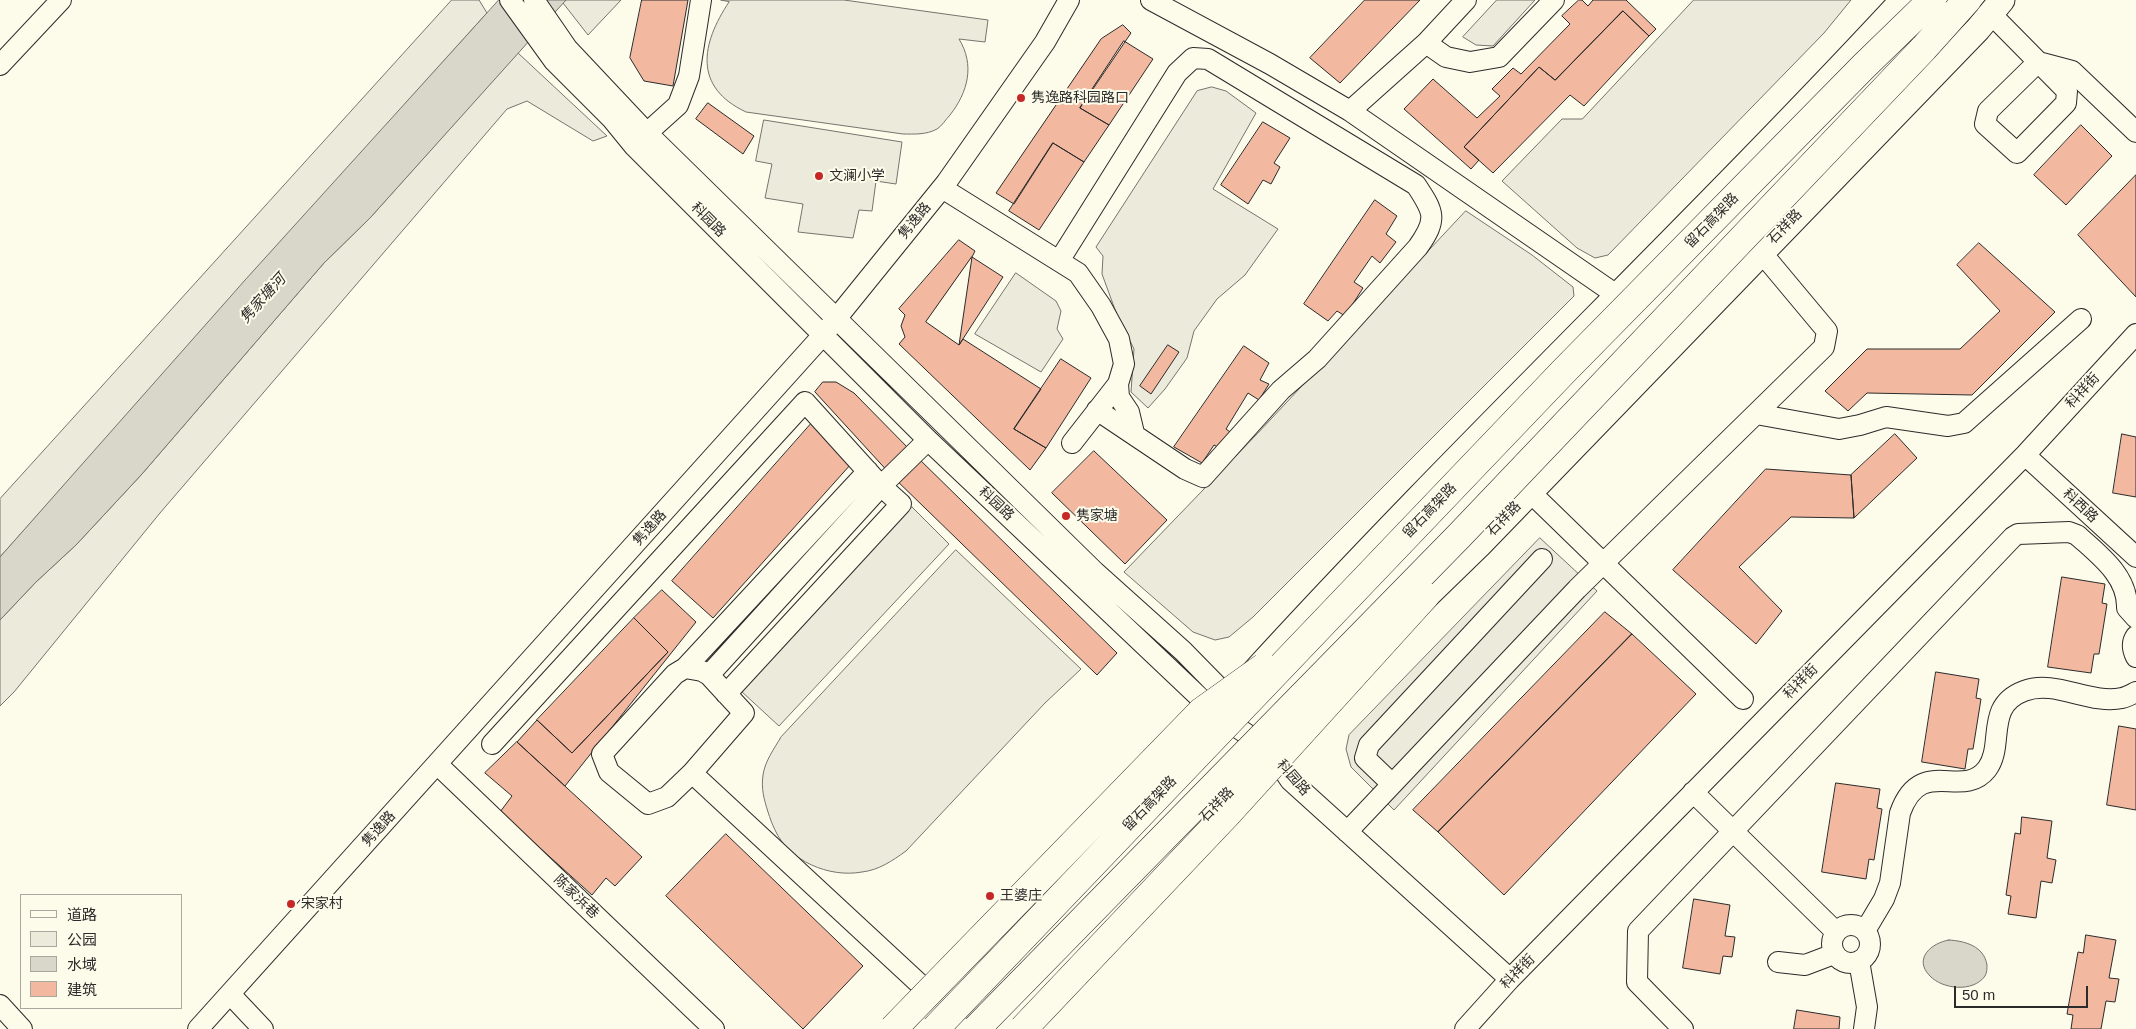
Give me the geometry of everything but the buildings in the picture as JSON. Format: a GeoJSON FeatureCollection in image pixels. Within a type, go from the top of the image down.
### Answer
{"type":"FeatureCollection","features":[{"type":"Feature","properties":{"kind":"highway","name":"留石高架路"},"geometry":{"type":"LineString","coordinates":[[934,1029],[1564,371],[1857,73],[1932,0]]}},
{"type":"Feature","properties":{"kind":"highway"},"geometry":{"type":"LineString","coordinates":[[976,1029],[1459,536],[1918,55],[1986,3]]}},
{"type":"Feature","properties":{"kind":"highway"},"geometry":{"type":"LineString","coordinates":[[1023,1029],[1228,814],[1520,494],[1927,68],[1986,3]]}},
{"type":"Feature","properties":{"kind":"highway"},"geometry":{"type":"LineString","coordinates":[[894,1029],[1200,712],[1314,632]]}},
{"type":"Feature","properties":{"kind":"main road"},"geometry":{"type":"LineString","coordinates":[[914,1029],[1223,705],[1339,579],[1618,296],[1904,0]]}},
{"type":"Feature","properties":{"kind":"main road","name":"石祥路"},"geometry":{"type":"LineString","coordinates":[[997,1029],[1270,750],[1479,546],[1978,29],[1986,3]]}},
{"type":"Feature","properties":{"kind":"street"},"geometry":{"type":"LineString","coordinates":[[0,65],[61,0]]}},
{"type":"Feature","properties":{"kind":"street","name":"科园路"},"geometry":{"type":"LineString","coordinates":[[510,0],[554,61],[612,119],[640,140],[837,318],[1095,572],[1183,651],[1223,705]]}},
{"type":"Feature","properties":{"kind":"street","name":"科园路"},"geometry":{"type":"LineString","coordinates":[[534,0],[567,48],[640,140],[823,335],[928,440],[1223,705],[1270,750],[1290,780],[1510,979]]}},
{"type":"Feature","properties":{"kind":"street"},"geometry":{"type":"LineString","coordinates":[[640,140],[678,105],[688,76],[701,0]]}},
{"type":"Feature","properties":{"kind":"street","name":"隽逸路"},"geometry":{"type":"LineString","coordinates":[[198,1029],[823,335],[942,188],[1045,42],[1069,0]]}},
{"type":"Feature","properties":{"kind":"street"},"geometry":{"type":"LineString","coordinates":[[1151,0],[1270,64],[1350,111],[1618,296]]}},
{"type":"Feature","properties":{"kind":"street"},"geometry":{"type":"LineString","coordinates":[[1350,111],[1426,43],[1466,0]]}},
{"type":"Feature","properties":{"kind":"street"},"geometry":{"type":"LineString","coordinates":[[1426,43],[1446,57],[1470,62],[1499,57],[1554,0]]}},
{"type":"Feature","properties":{"kind":"street"},"geometry":{"type":"LineString","coordinates":[[1986,3],[2038,62],[2072,71],[2136,132]]}},
{"type":"Feature","properties":{"kind":"street"},"geometry":{"type":"LineString","coordinates":[[1059,261],[1177,73],[1193,58],[1208,59],[1416,185],[1431,208],[1430,231],[1418,247],[1317,359],[1281,390],[1203,477],[1186,469],[1098,410]]}},
{"type":"Feature","properties":{"kind":"street"},"geometry":{"type":"LineString","coordinates":[[942,188],[1078,273],[1101,306],[1119,339],[1124,364],[1118,384],[1118,397],[1129,412],[1134,434]]}},
{"type":"Feature","properties":{"kind":"street"},"geometry":{"type":"LineString","coordinates":[[1347,832],[1577,589],[1824,347],[1827,331],[1761,252]]}},
{"type":"Feature","properties":{"kind":"street"},"geometry":{"type":"LineString","coordinates":[[1756,414],[1839,429],[1886,417],[1948,426],[1964,423],[2081,318]]}},
{"type":"Feature","properties":{"kind":"street","name":"科祥街"},"geometry":{"type":"LineString","coordinates":[[1465,1029],[1510,979],[2025,455],[2136,334]]}},
{"type":"Feature","properties":{"kind":"street"},"geometry":{"type":"LineString","coordinates":[[1072,444],[1118,384]]}},
{"type":"Feature","properties":{"kind":"street"},"geometry":{"type":"LineString","coordinates":[[492,744],[805,402],[881,486],[901,504],[726,694]]}},
{"type":"Feature","properties":{"kind":"street"},"geometry":{"type":"LineString","coordinates":[[709,675],[881,486],[928,440]]}},
{"type":"Feature","properties":{"kind":"street","name":"科西路"},"geometry":{"type":"LineString","coordinates":[[2025,455],[2136,557]]}},
{"type":"Feature","properties":{"kind":"street"},"geometry":{"type":"LineString","coordinates":[[685,668],[702,671],[709,675],[744,713],[692,773],[667,797],[648,804],[609,772],[602,754],[675,674],[685,668],[868,471]]}},
{"type":"Feature","properties":{"kind":"street"},"geometry":{"type":"LineString","coordinates":[[1530,492],[1743,699]]}},
{"type":"Feature","properties":{"kind":"street"},"geometry":{"type":"LineString","coordinates":[[1683,1029],[1637,982],[1638,931],[2013,537],[2018,534],[2069,532],[2077,536],[2121,580],[2128,596],[2127,608],[2136,618]]}},
{"type":"Feature","properties":{"kind":"street"},"geometry":{"type":"LineString","coordinates":[[1392,784],[1365,758],[1369,745],[1542,559]]}},
{"type":"Feature","properties":{"kind":"street"},"geometry":{"type":"LineString","coordinates":[[2136,636],[2132,649],[2136,657]]}},
{"type":"Feature","properties":{"kind":"street"},"geometry":{"type":"LineString","coordinates":[[1865,931],[1884,898],[1890,883],[1903,804],[1912,790],[1927,781],[1963,782],[1975,778],[1986,770],[1992,759],[2002,708],[2012,698],[2024,691],[2039,688],[2110,699],[2123,698],[2136,692]]}},
{"type":"Feature","properties":{"kind":"street","name":"陈家浜巷"},"geometry":{"type":"LineString","coordinates":[[437,764],[714,1029]]}},
{"type":"Feature","properties":{"kind":"street"},"geometry":{"type":"LineString","coordinates":[[692,773],[940,1002]]}},
{"type":"Feature","properties":{"kind":"street"},"geometry":{"type":"LineString","coordinates":[[1693,792],[1836,932]]}},
{"type":"Feature","properties":{"kind":"street"},"geometry":{"type":"LineString","coordinates":[[1851,924],[1861,927],[1865,931],[1870,945],[1866,955],[1859,962],[1840,961],[1834,954],[1831,944],[1836,932],[1841,927],[1851,924]]}},
{"type":"Feature","properties":{"kind":"street"},"geometry":{"type":"LineString","coordinates":[[1778,962],[1805,965],[1834,954]]}},
{"type":"Feature","properties":{"kind":"street"},"geometry":{"type":"LineString","coordinates":[[1859,962],[1867,1007],[1864,1029]]}},
{"type":"Feature","properties":{"kind":"street"},"geometry":{"type":"LineString","coordinates":[[230,994],[263,1029]]}},
{"type":"Feature","properties":{"kind":"street"},"geometry":{"type":"LineString","coordinates":[[0,1005],[22,1029]]}},
{"type":"Feature","properties":{"kind":"green space"},"geometry":{"type":"Polygon","coordinates":[[[452,0],[479,0],[487,13],[0,557],[0,499],[452,0]]]}},
{"type":"Feature","properties":{"kind":"green space"},"geometry":{"type":"Polygon","coordinates":[[[566,0],[621,0],[588,35],[563,3],[566,0]]]}},
{"type":"Feature","properties":{"kind":"green space"},"geometry":{"type":"Polygon","coordinates":[[[721,0],[844,0],[988,20],[985,42],[959,39],[967,59],[967,78],[961,97],[950,115],[941,126],[933,131],[920,134],[903,134],[746,112],[729,102],[717,90],[710,77],[707,63],[712,33],[729,2],[721,0]]]}},
{"type":"Feature","properties":{"kind":"green space"},"geometry":{"type":"Polygon","coordinates":[[[1497,0],[1535,0],[1493,46],[1476,45],[1463,37],[1497,0]]]}},
{"type":"Feature","properties":{"kind":"green space"},"geometry":{"type":"Polygon","coordinates":[[[1694,0],[1851,0],[1824,33],[1608,255],[1595,258],[1577,248],[1502,181],[1562,119],[1582,119],[1694,0]]]}},
{"type":"Feature","properties":{"kind":"green space"},"geometry":{"type":"Polygon","coordinates":[[[518,53],[607,136],[593,141],[527,101],[507,109],[160,513],[14,692],[0,706],[0,620],[36,582],[76,545],[142,474],[324,263],[370,218],[518,53]]]}},
{"type":"Feature","properties":{"kind":"green space"},"geometry":{"type":"Polygon","coordinates":[[[1212,87],[1226,91],[1256,113],[1213,189],[1278,229],[1245,275],[1217,299],[1194,331],[1187,358],[1165,389],[1148,408],[1131,392],[1134,349],[1117,315],[1102,274],[1103,256],[1096,247],[1197,91],[1212,87]]]}},
{"type":"Feature","properties":{"kind":"green space"},"geometry":{"type":"Polygon","coordinates":[[[764,120],[902,142],[896,184],[876,181],[872,211],[859,210],[853,238],[798,232],[803,204],[765,198],[772,164],[756,161],[764,120]]]}},
{"type":"Feature","properties":{"kind":"green space"},"geometry":{"type":"Polygon","coordinates":[[[1466,211],[1532,255],[1573,287],[1574,296],[1253,617],[1229,637],[1215,640],[1193,632],[1124,572],[1257,434],[1466,211]]]}},
{"type":"Feature","properties":{"kind":"green space"},"geometry":{"type":"Polygon","coordinates":[[[912,507],[949,544],[779,726],[741,691],[912,507]]]}},
{"type":"Feature","properties":{"kind":"green space"},"geometry":{"type":"Polygon","coordinates":[[[956,550],[1081,669],[1045,703],[906,851],[880,867],[862,872],[836,872],[811,865],[781,841],[773,826],[765,803],[762,780],[768,760],[781,737],[956,550]]]}},
{"type":"Feature","properties":{"kind":"shaded area"},"geometry":{"type":"Polygon","coordinates":[[[1016,273],[1056,301],[1061,311],[1057,329],[1063,339],[1041,372],[975,334],[1016,273]]]}},
{"type":"Feature","properties":{"kind":"shaded area"},"geometry":{"type":"Polygon","coordinates":[[[1540,538],[1597,591],[1394,810],[1351,767],[1346,749],[1349,735],[1540,538]]]}},
{"type":"Feature","properties":{"kind":"water","name":"隽家塘河"},"geometry":{"type":"Polygon","coordinates":[[[499,0],[566,0],[370,218],[324,263],[142,474],[76,545],[36,582],[0,620],[0,557],[246,279],[499,0]]]}},
{"type":"Feature","properties":{"kind":"water"},"geometry":{"type":"Polygon","coordinates":[[[1949,940],[1967,943],[1982,953],[1987,969],[1985,976],[1980,981],[1965,987],[1950,986],[1935,980],[1925,970],[1923,964],[1926,953],[1936,944],[1949,940]]]}},
{"type":"Feature","properties":{"kind":"place","name":"隽逸路科园路口"},"geometry":{"type":"Point","coordinates":[1021,98]}},
{"type":"Feature","properties":{"kind":"place","name":"文澜小学"},"geometry":{"type":"Point","coordinates":[819,176]}},
{"type":"Feature","properties":{"kind":"place","name":"隽家塘"},"geometry":{"type":"Point","coordinates":[1066,516]}},
{"type":"Feature","properties":{"kind":"place","name":"王婆庄"},"geometry":{"type":"Point","coordinates":[990,896]}},
{"type":"Feature","properties":{"kind":"place","name":"宋家村"},"geometry":{"type":"Point","coordinates":[291,904]}}]}
